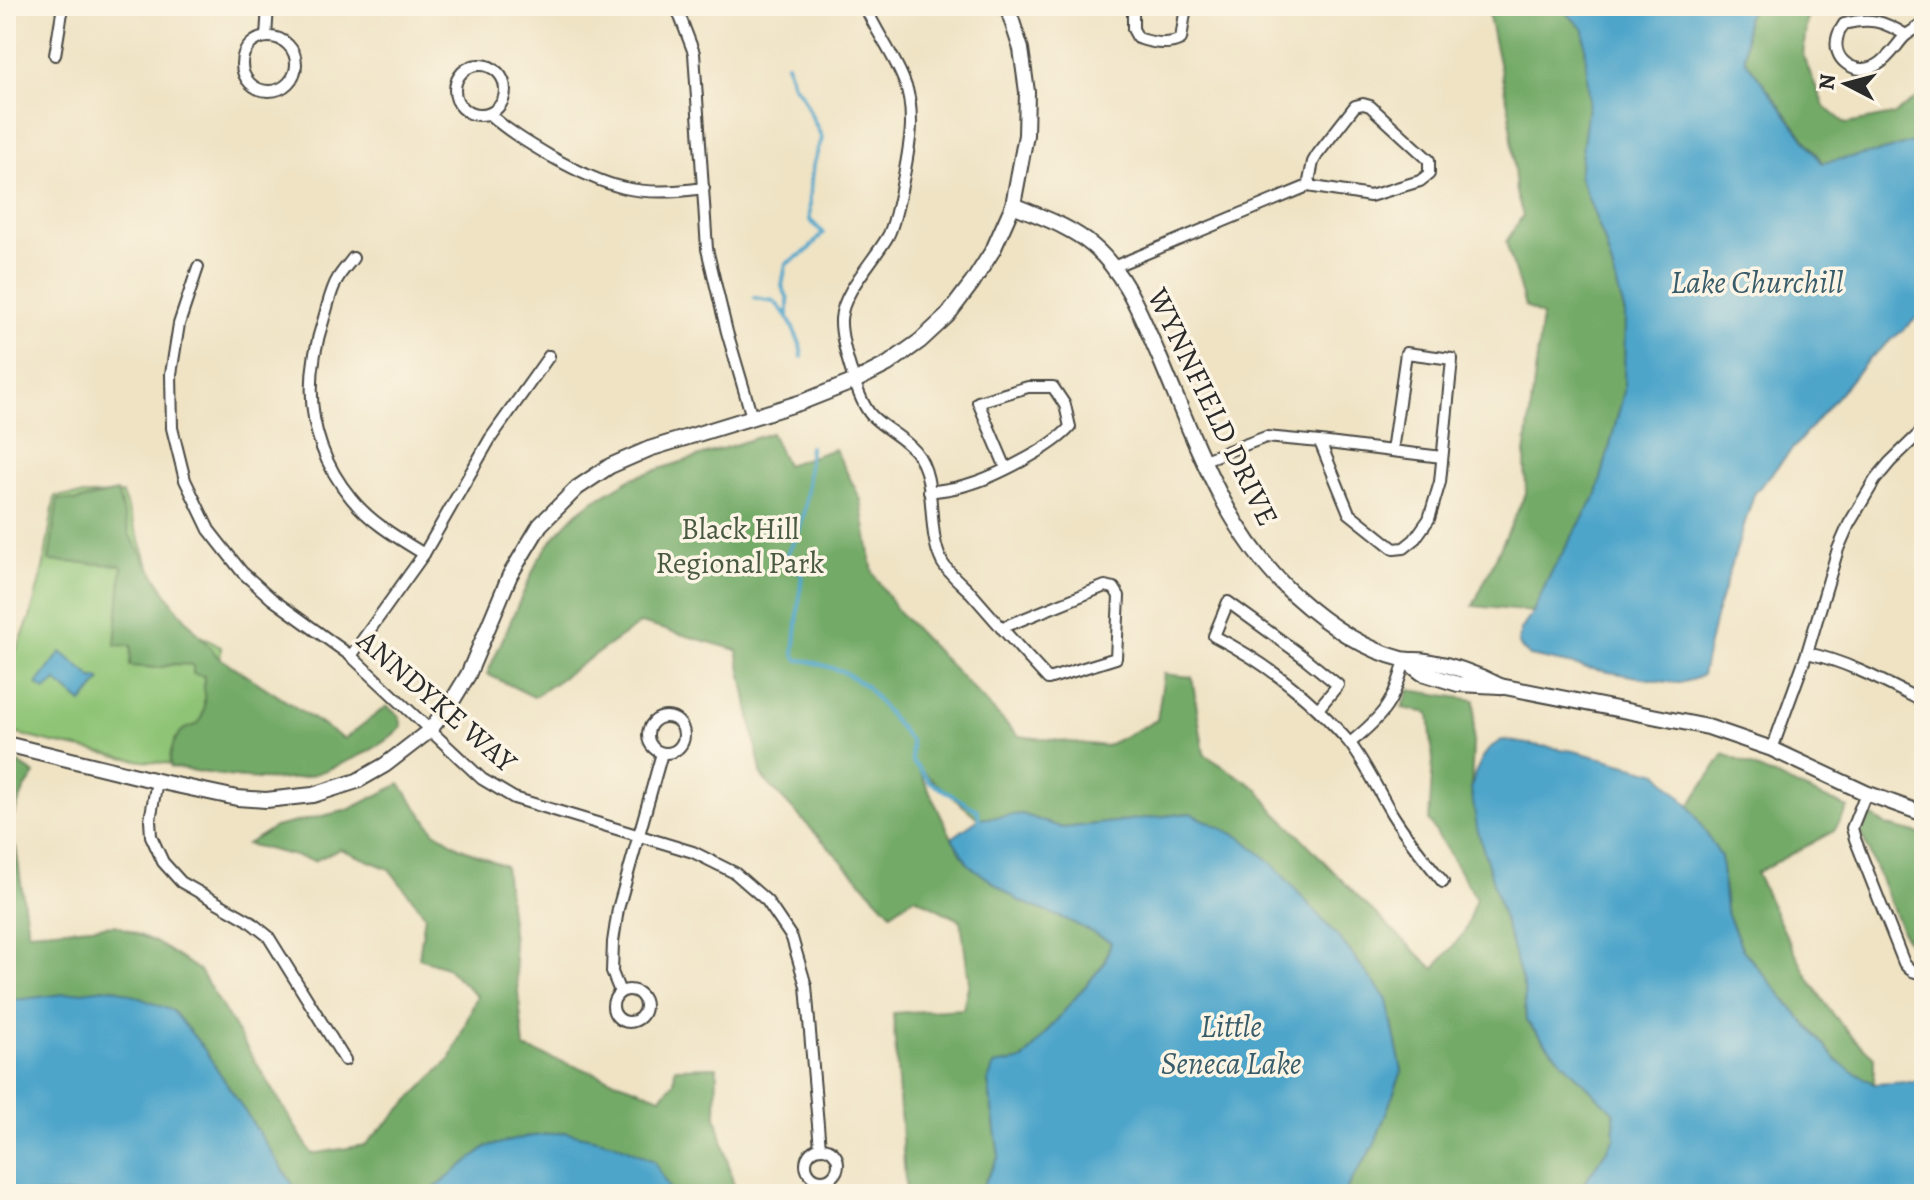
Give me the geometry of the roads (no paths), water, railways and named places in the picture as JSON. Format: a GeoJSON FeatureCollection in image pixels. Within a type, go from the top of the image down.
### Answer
{"type":"FeatureCollection","features":[{"type":"Feature","properties":{"kind":"street"},"geometry":{"type":"LineString","coordinates":[[55,55],[63,6]]}},
{"type":"Feature","properties":{"kind":"street"},"geometry":{"type":"LineString","coordinates":[[266,37],[268,6]]}},
{"type":"Feature","properties":{"kind":"street"},"geometry":{"type":"LineString","coordinates":[[676,6],[694,53],[707,249],[752,417]]}},
{"type":"Feature","properties":{"kind":"street"},"geometry":{"type":"LineString","coordinates":[[865,6],[905,83],[911,125],[890,233],[843,304],[840,323],[862,401],[870,414],[915,451],[923,466],[942,562],[1001,628],[1048,679],[1116,658],[1119,596],[1114,588],[1105,586],[1001,628]]}},
{"type":"Feature","properties":{"kind":"street"},"geometry":{"type":"LineString","coordinates":[[6,744],[157,781],[237,798],[266,800],[313,795],[357,781],[385,765],[429,731],[451,703],[468,675],[510,575],[540,525],[577,488],[610,466],[649,449],[802,402],[855,381],[888,364],[947,316],[993,250],[1013,205],[1026,135],[1027,92],[1021,49],[1007,6]]}},
{"type":"Feature","properties":{"kind":"street"},"geometry":{"type":"LineString","coordinates":[[1133,6],[1133,29],[1138,38],[1173,43],[1181,39],[1186,6]]}},
{"type":"Feature","properties":{"kind":"street"},"geometry":{"type":"LineString","coordinates":[[1906,35],[1884,23],[1858,20],[1844,24],[1838,35],[1837,47],[1840,58],[1849,67],[1862,70],[1877,65],[1906,35],[1924,22]]}},
{"type":"Feature","properties":{"kind":"street"},"geometry":{"type":"LineString","coordinates":[[266,37],[275,37],[290,46],[296,62],[296,71],[285,86],[277,90],[269,91],[252,85],[243,70],[245,52],[250,45],[266,37]]}},
{"type":"Feature","properties":{"kind":"street"},"geometry":{"type":"LineString","coordinates":[[489,114],[496,110],[505,96],[503,79],[491,67],[474,66],[460,75],[455,90],[460,105],[473,115],[489,114],[522,140],[585,175],[643,191],[675,192],[704,188]]}},
{"type":"Feature","properties":{"kind":"street"},"geometry":{"type":"LineString","coordinates":[[1113,267],[1308,186],[1370,196],[1420,181],[1429,174],[1429,160],[1370,106],[1363,104],[1355,106],[1317,155],[1308,186]]}},
{"type":"Feature","properties":{"kind":"street","name":"WYNNFIELD DRIVE"},"geometry":{"type":"LineString","coordinates":[[1013,205],[1070,229],[1094,246],[1113,267],[1136,304],[1233,519],[1249,545],[1292,593],[1320,617],[1376,650],[1405,660],[1425,660],[1467,671],[1500,686],[1708,727],[1772,749],[1866,793],[1924,814]]}},
{"type":"Feature","properties":{"kind":"street"},"geometry":{"type":"LineString","coordinates":[[353,258],[336,280],[317,341],[311,379],[314,422],[326,460],[351,499],[382,528],[424,554]]}},
{"type":"Feature","properties":{"kind":"street","name":"ANNDYKE WAY"},"geometry":{"type":"LineString","coordinates":[[198,267],[179,324],[171,374],[172,428],[185,480],[209,530],[242,572],[272,599],[351,656],[482,779],[514,798],[693,852],[735,873],[767,901],[792,938],[806,986],[820,1148]]}},
{"type":"Feature","properties":{"kind":"street"},"geometry":{"type":"LineString","coordinates":[[6,351],[6,371]]}},
{"type":"Feature","properties":{"kind":"street"},"geometry":{"type":"LineString","coordinates":[[1320,442],[1349,513],[1394,549],[1404,548],[1429,519],[1440,482],[1452,359],[1406,353],[1392,451]]}},
{"type":"Feature","properties":{"kind":"street"},"geometry":{"type":"LineString","coordinates":[[351,656],[424,554],[490,439],[549,356]]}},
{"type":"Feature","properties":{"kind":"street"},"geometry":{"type":"LineString","coordinates":[[929,492],[966,486],[995,475],[1061,438],[1070,427],[1065,405],[1053,387],[1028,387],[978,402],[1006,468]]}},
{"type":"Feature","properties":{"kind":"street"},"geometry":{"type":"LineString","coordinates":[[1772,749],[1849,524],[1875,480],[1924,429]]}},
{"type":"Feature","properties":{"kind":"street"},"geometry":{"type":"LineString","coordinates":[[1204,460],[1266,437],[1442,457]]}},
{"type":"Feature","properties":{"kind":"street"},"geometry":{"type":"LineString","coordinates":[[1318,709],[1338,685],[1228,602],[1214,636],[1244,651],[1289,683],[1350,743],[1406,837],[1443,882]]}},
{"type":"Feature","properties":{"kind":"street"},"geometry":{"type":"LineString","coordinates":[[1807,653],[1856,668],[1924,702]]}},
{"type":"Feature","properties":{"kind":"street"},"geometry":{"type":"LineString","coordinates":[[1350,743],[1381,716],[1394,695],[1405,660]]}},
{"type":"Feature","properties":{"kind":"street"},"geometry":{"type":"LineString","coordinates":[[620,992],[612,972],[618,909],[662,753]]}},
{"type":"Feature","properties":{"kind":"street"},"geometry":{"type":"LineString","coordinates":[[157,781],[150,820],[151,836],[163,862],[181,882],[248,920],[268,936],[345,1060]]}},
{"type":"Feature","properties":{"kind":"street"},"geometry":{"type":"LineString","coordinates":[[1866,793],[1852,828],[1855,839],[1904,963],[1910,970],[1924,972]]}},
{"type":"Feature","properties":{"kind":"water","name":"Lake Churchill"},"geometry":{"type":"Polygon","coordinates":[[[1560,6],[1754,6],[1746,18],[1745,59],[1822,163],[1888,150],[1924,138],[1924,312],[1869,359],[1754,494],[1715,618],[1702,675],[1680,683],[1530,656],[1518,642],[1521,630],[1551,573],[1597,494],[1624,392],[1625,314],[1604,239],[1579,175],[1589,99],[1584,30],[1560,6]]]}},
{"type":"Feature","properties":{"kind":"water"},"geometry":{"type":"Polygon","coordinates":[[[61,652],[94,679],[101,680],[82,703],[56,681],[45,690],[37,684],[61,652]]]}},
{"type":"Feature","properties":{"kind":"water"},"geometry":{"type":"Polygon","coordinates":[[[1502,740],[1574,751],[1658,773],[1689,806],[1721,857],[1726,911],[1743,950],[1839,1063],[1874,1084],[1924,1081],[1924,1194],[1584,1194],[1584,1183],[1615,1138],[1614,1113],[1526,1021],[1524,988],[1477,828],[1471,789],[1483,757],[1502,740]]]}},
{"type":"Feature","properties":{"kind":"water","name":"Little Seneca Lake"},"geometry":{"type":"Polygon","coordinates":[[[1190,813],[1242,838],[1272,863],[1345,945],[1387,1000],[1402,1071],[1374,1145],[1343,1194],[978,1194],[999,1156],[988,1081],[994,1065],[1023,1060],[1104,964],[1111,942],[1070,921],[1019,901],[969,865],[952,838],[979,819],[1022,814],[1063,828],[1190,813]]]}},
{"type":"Feature","properties":{"kind":"water"},"geometry":{"type":"Polygon","coordinates":[[[114,988],[173,1011],[202,1046],[293,1185],[291,1194],[6,1194],[6,1001],[114,988]]]}},
{"type":"Feature","properties":{"kind":"water"},"geometry":{"type":"Polygon","coordinates":[[[565,1132],[614,1143],[654,1161],[672,1194],[427,1194],[486,1147],[565,1132]]]}},
{"type":"Feature","properties":{"kind":"waterway"},"geometry":{"type":"LineString","coordinates":[[787,64],[793,85],[801,93],[822,138],[810,188],[810,220],[823,233],[807,251],[786,264],[782,286],[788,299],[788,317],[800,344],[802,357]]}},
{"type":"Feature","properties":{"kind":"waterway"},"geometry":{"type":"LineString","coordinates":[[754,298],[774,301],[788,317]]}},
{"type":"Feature","properties":{"kind":"waterway"},"geometry":{"type":"LineString","coordinates":[[810,447],[804,514],[786,561],[786,565],[802,573],[794,654],[798,660],[842,671],[866,686],[911,742],[912,761],[930,782],[977,810],[979,819]]}},
{"type":"Feature","properties":{"kind":"park label","name":"Black Hill Regional Park"},"geometry":{"type":"Point","coordinates":[740,546]}}]}
